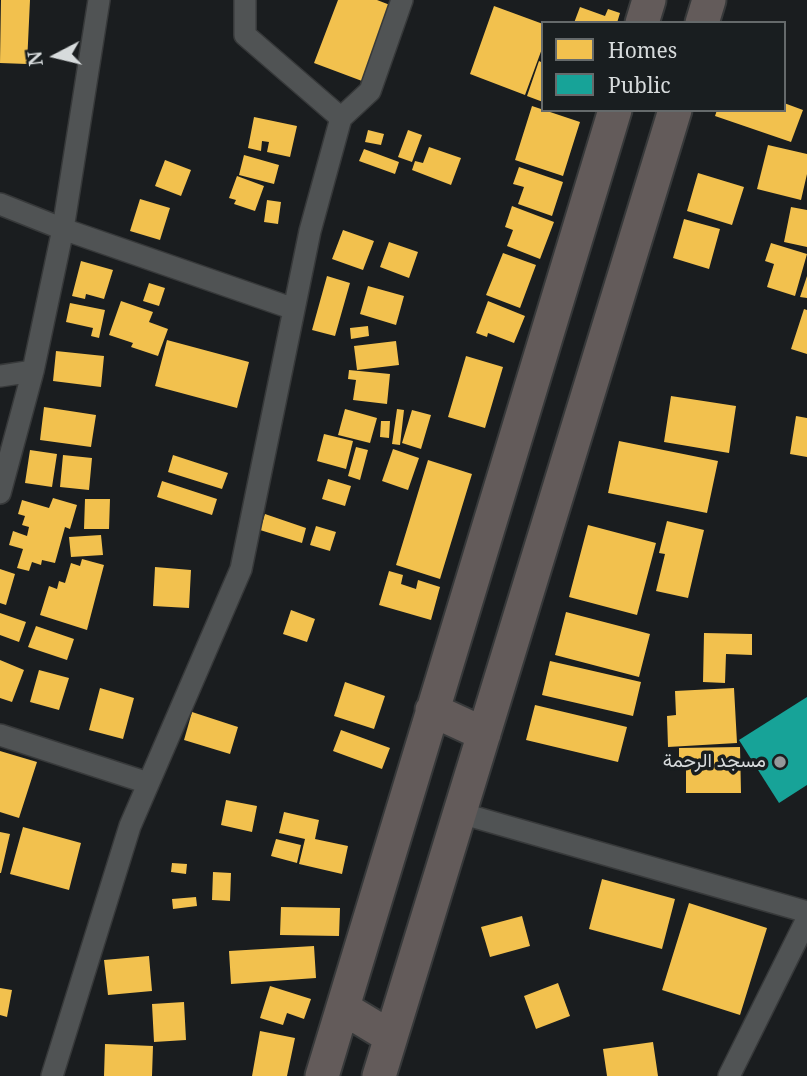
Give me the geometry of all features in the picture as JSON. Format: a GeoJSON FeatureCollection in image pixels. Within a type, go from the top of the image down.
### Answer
{"type":"FeatureCollection","features":[{"type":"Feature","properties":{"kind":"main road"},"geometry":{"type":"LineString","coordinates":[[643,21],[649,0]]}},
{"type":"Feature","properties":{"kind":"main road"},"geometry":{"type":"LineString","coordinates":[[703,21],[709,0]]}},
{"type":"Feature","properties":{"kind":"main road"},"geometry":{"type":"LineString","coordinates":[[321,1076],[614,112]]}},
{"type":"Feature","properties":{"kind":"main road"},"geometry":{"type":"LineString","coordinates":[[379,1076],[675,112]]}},
{"type":"Feature","properties":{"kind":"main road"},"geometry":{"type":"LineString","coordinates":[[432,710],[484,734]]}},
{"type":"Feature","properties":{"kind":"main road"},"geometry":{"type":"LineString","coordinates":[[342,1008],[391,1037]]}},
{"type":"Feature","properties":{"kind":"street"},"geometry":{"type":"LineString","coordinates":[[0,493],[33,371],[63,229],[99,0]]}},
{"type":"Feature","properties":{"kind":"street"},"geometry":{"type":"LineString","coordinates":[[245,0],[245,35],[341,118]]}},
{"type":"Feature","properties":{"kind":"street"},"geometry":{"type":"LineString","coordinates":[[52,1076],[130,826],[241,569],[310,231],[341,118],[370,91],[402,0]]}},
{"type":"Feature","properties":{"kind":"street"},"geometry":{"type":"LineString","coordinates":[[0,204],[63,229],[294,309]]}},
{"type":"Feature","properties":{"kind":"street"},"geometry":{"type":"LineString","coordinates":[[0,376],[33,371]]}},
{"type":"Feature","properties":{"kind":"street"},"geometry":{"type":"LineString","coordinates":[[0,735],[148,783]]}},
{"type":"Feature","properties":{"kind":"street"},"geometry":{"type":"LineString","coordinates":[[460,813],[807,912]]}},
{"type":"Feature","properties":{"kind":"street"},"geometry":{"type":"LineString","coordinates":[[729,1076],[807,919]]}},
{"type":"Feature","properties":{"kind":"building: Homes"},"geometry":{"type":"Polygon","coordinates":[[[1,0],[30,0],[27,64],[0,63],[1,0]]]}},
{"type":"Feature","properties":{"kind":"building: Homes"},"geometry":{"type":"Polygon","coordinates":[[[338,0],[377,0],[390,5],[362,81],[314,63],[338,0]]]}},
{"type":"Feature","properties":{"kind":"building: Homes"},"geometry":{"type":"Polygon","coordinates":[[[494,6],[541,23],[541,51],[525,95],[470,74],[494,6]]]}},
{"type":"Feature","properties":{"kind":"building: Homes"},"geometry":{"type":"Polygon","coordinates":[[[580,7],[605,16],[608,9],[620,13],[618,21],[575,21],[580,7]]]}},
{"type":"Feature","properties":{"kind":"building: Homes"},"geometry":{"type":"Polygon","coordinates":[[[539,61],[541,101],[527,96],[539,61]]]}},
{"type":"Feature","properties":{"kind":"building: Homes"},"geometry":{"type":"Polygon","coordinates":[[[786,104],[803,110],[791,142],[715,116],[716,112],[786,112],[786,104]]]}},
{"type":"Feature","properties":{"kind":"building: Homes"},"geometry":{"type":"Polygon","coordinates":[[[532,106],[541,109],[541,112],[550,112],[580,122],[563,176],[515,160],[532,106]]]}},
{"type":"Feature","properties":{"kind":"building: Homes"},"geometry":{"type":"Polygon","coordinates":[[[254,117],[297,126],[290,157],[267,152],[269,142],[262,141],[261,151],[248,148],[254,117]]]}},
{"type":"Feature","properties":{"kind":"building: Homes"},"geometry":{"type":"Polygon","coordinates":[[[368,130],[384,134],[381,145],[365,142],[368,130]]]}},
{"type":"Feature","properties":{"kind":"building: Homes"},"geometry":{"type":"Polygon","coordinates":[[[408,130],[422,135],[412,162],[398,157],[408,130]]]}},
{"type":"Feature","properties":{"kind":"building: Homes"},"geometry":{"type":"Polygon","coordinates":[[[768,145],[807,154],[807,174],[801,200],[757,189],[768,145]]]}},
{"type":"Feature","properties":{"kind":"building: Homes"},"geometry":{"type":"Polygon","coordinates":[[[429,147],[461,158],[451,185],[412,170],[415,161],[423,163],[429,147]]]}},
{"type":"Feature","properties":{"kind":"building: Homes"},"geometry":{"type":"Polygon","coordinates":[[[364,149],[399,162],[395,174],[359,161],[364,149]]]}},
{"type":"Feature","properties":{"kind":"building: Homes"},"geometry":{"type":"Polygon","coordinates":[[[244,155],[279,165],[274,184],[239,175],[244,155]]]}},
{"type":"Feature","properties":{"kind":"building: Homes"},"geometry":{"type":"Polygon","coordinates":[[[165,160],[191,170],[181,196],[155,186],[165,160]]]}},
{"type":"Feature","properties":{"kind":"building: Homes"},"geometry":{"type":"Polygon","coordinates":[[[519,167],[563,182],[552,216],[518,204],[524,187],[513,184],[519,167]]]}},
{"type":"Feature","properties":{"kind":"building: Homes"},"geometry":{"type":"Polygon","coordinates":[[[698,173],[744,187],[732,225],[687,211],[698,173]]]}},
{"type":"Feature","properties":{"kind":"building: Homes"},"geometry":{"type":"Polygon","coordinates":[[[237,176],[264,186],[255,211],[234,204],[236,200],[229,198],[237,176]]]}},
{"type":"Feature","properties":{"kind":"building: Homes"},"geometry":{"type":"Polygon","coordinates":[[[140,199],[170,208],[160,240],[130,231],[140,199]]]}},
{"type":"Feature","properties":{"kind":"building: Homes"},"geometry":{"type":"Polygon","coordinates":[[[267,200],[281,202],[278,224],[264,222],[267,200]]]}},
{"type":"Feature","properties":{"kind":"building: Homes"},"geometry":{"type":"Polygon","coordinates":[[[512,206],[554,222],[540,259],[507,246],[513,230],[505,227],[512,206]]]}},
{"type":"Feature","properties":{"kind":"building: Homes"},"geometry":{"type":"Polygon","coordinates":[[[791,207],[807,210],[807,247],[784,242],[791,207]]]}},
{"type":"Feature","properties":{"kind":"building: Homes"},"geometry":{"type":"Polygon","coordinates":[[[684,219],[720,229],[709,269],[673,258],[684,219]]]}},
{"type":"Feature","properties":{"kind":"building: Homes"},"geometry":{"type":"Polygon","coordinates":[[[343,230],[374,241],[363,270],[332,259],[343,230]]]}},
{"type":"Feature","properties":{"kind":"building: Homes"},"geometry":{"type":"Polygon","coordinates":[[[389,242],[418,252],[409,278],[380,267],[389,242]]]}},
{"type":"Feature","properties":{"kind":"building: Homes"},"geometry":{"type":"Polygon","coordinates":[[[771,243],[807,254],[795,296],[767,287],[774,264],[765,261],[771,243]]]}},
{"type":"Feature","properties":{"kind":"building: Homes"},"geometry":{"type":"Polygon","coordinates":[[[503,253],[536,265],[520,308],[486,295],[503,253]]]}},
{"type":"Feature","properties":{"kind":"building: Homes"},"geometry":{"type":"Polygon","coordinates":[[[81,261],[113,270],[104,299],[86,294],[85,299],[72,296],[81,261]]]}},
{"type":"Feature","properties":{"kind":"building: Homes"},"geometry":{"type":"Polygon","coordinates":[[[327,276],[350,283],[335,336],[312,330],[327,276]]]}},
{"type":"Feature","properties":{"kind":"building: Homes"},"geometry":{"type":"Polygon","coordinates":[[[807,276],[807,298],[800,297],[807,276]]]}},
{"type":"Feature","properties":{"kind":"building: Homes"},"geometry":{"type":"Polygon","coordinates":[[[149,283],[165,288],[159,306],[143,301],[149,283]]]}},
{"type":"Feature","properties":{"kind":"building: Homes"},"geometry":{"type":"Polygon","coordinates":[[[368,286],[404,296],[396,325],[360,314],[368,286]]]}},
{"type":"Feature","properties":{"kind":"building: Homes"},"geometry":{"type":"Polygon","coordinates":[[[121,301],[153,312],[149,322],[168,329],[158,356],[131,347],[133,343],[109,335],[121,301]]]}},
{"type":"Feature","properties":{"kind":"building: Homes"},"geometry":{"type":"Polygon","coordinates":[[[488,301],[525,316],[514,343],[488,333],[487,337],[476,333],[488,301]]]}},
{"type":"Feature","properties":{"kind":"building: Homes"},"geometry":{"type":"Polygon","coordinates":[[[70,303],[105,310],[99,338],[91,336],[93,328],[66,322],[70,303]]]}},
{"type":"Feature","properties":{"kind":"building: Homes"},"geometry":{"type":"Polygon","coordinates":[[[804,309],[807,310],[807,354],[791,349],[804,309]]]}},
{"type":"Feature","properties":{"kind":"building: Homes"},"geometry":{"type":"Polygon","coordinates":[[[368,326],[369,336],[351,339],[350,328],[368,326]]]}},
{"type":"Feature","properties":{"kind":"building: Homes"},"geometry":{"type":"Polygon","coordinates":[[[167,340],[249,362],[237,408],[155,386],[167,340]]]}},
{"type":"Feature","properties":{"kind":"building: Homes"},"geometry":{"type":"Polygon","coordinates":[[[396,341],[399,365],[357,370],[354,346],[396,341]]]}},
{"type":"Feature","properties":{"kind":"building: Homes"},"geometry":{"type":"Polygon","coordinates":[[[56,351],[104,356],[101,387],[53,381],[56,351]]]}},
{"type":"Feature","properties":{"kind":"building: Homes"},"geometry":{"type":"Polygon","coordinates":[[[466,356],[503,367],[485,428],[448,417],[466,356]]]}},
{"type":"Feature","properties":{"kind":"building: Homes"},"geometry":{"type":"Polygon","coordinates":[[[349,370],[390,374],[387,404],[353,400],[356,380],[348,379],[349,370]]]}},
{"type":"Feature","properties":{"kind":"building: Homes"},"geometry":{"type":"Polygon","coordinates":[[[671,396],[736,406],[729,453],[664,442],[671,396]]]}},
{"type":"Feature","properties":{"kind":"building: Homes"},"geometry":{"type":"Polygon","coordinates":[[[44,407],[96,415],[91,447],[40,440],[44,407]]]}},
{"type":"Feature","properties":{"kind":"building: Homes"},"geometry":{"type":"Polygon","coordinates":[[[345,409],[377,418],[370,443],[338,435],[345,409]]]}},
{"type":"Feature","properties":{"kind":"building: Homes"},"geometry":{"type":"Polygon","coordinates":[[[397,409],[404,410],[400,445],[392,444],[397,409]]]}},
{"type":"Feature","properties":{"kind":"building: Homes"},"geometry":{"type":"Polygon","coordinates":[[[412,410],[431,415],[421,449],[402,443],[412,410]]]}},
{"type":"Feature","properties":{"kind":"building: Homes"},"geometry":{"type":"Polygon","coordinates":[[[796,416],[807,418],[807,457],[790,454],[796,416]]]}},
{"type":"Feature","properties":{"kind":"building: Homes"},"geometry":{"type":"Polygon","coordinates":[[[381,421],[390,421],[389,438],[380,437],[381,421]]]}},
{"type":"Feature","properties":{"kind":"building: Homes"},"geometry":{"type":"Polygon","coordinates":[[[324,434],[353,441],[346,469],[317,461],[324,434]]]}},
{"type":"Feature","properties":{"kind":"building: Homes"},"geometry":{"type":"Polygon","coordinates":[[[619,441],[718,461],[707,513],[608,493],[619,441]]]}},
{"type":"Feature","properties":{"kind":"building: Homes"},"geometry":{"type":"Polygon","coordinates":[[[356,447],[368,450],[360,480],[348,476],[356,447]]]}},
{"type":"Feature","properties":{"kind":"building: Homes"},"geometry":{"type":"Polygon","coordinates":[[[393,449],[419,458],[408,490],[382,481],[393,449]]]}},
{"type":"Feature","properties":{"kind":"building: Homes"},"geometry":{"type":"Polygon","coordinates":[[[30,450],[57,454],[52,487],[25,483],[30,450]]]}},
{"type":"Feature","properties":{"kind":"building: Homes"},"geometry":{"type":"Polygon","coordinates":[[[63,455],[92,458],[89,490],[60,487],[63,455]]]}},
{"type":"Feature","properties":{"kind":"building: Homes"},"geometry":{"type":"Polygon","coordinates":[[[173,455],[228,473],[222,489],[168,472],[173,455]]]}},
{"type":"Feature","properties":{"kind":"building: Homes"},"geometry":{"type":"Polygon","coordinates":[[[428,460],[472,474],[440,579],[396,565],[428,460]]]}},
{"type":"Feature","properties":{"kind":"building: Homes"},"geometry":{"type":"Polygon","coordinates":[[[328,479],[351,486],[345,506],[322,499],[328,479]]]}},
{"type":"Feature","properties":{"kind":"building: Homes"},"geometry":{"type":"Polygon","coordinates":[[[162,481],[217,499],[212,515],[157,497],[162,481]]]}},
{"type":"Feature","properties":{"kind":"building: Homes"},"geometry":{"type":"Polygon","coordinates":[[[53,498],[77,505],[70,529],[65,527],[55,563],[42,560],[41,565],[32,562],[29,571],[17,568],[23,549],[9,545],[13,531],[27,536],[29,527],[22,525],[25,516],[18,514],[22,500],[49,508],[53,498]]]}},
{"type":"Feature","properties":{"kind":"building: Homes"},"geometry":{"type":"Polygon","coordinates":[[[85,499],[110,499],[109,529],[84,529],[85,499]]]}},
{"type":"Feature","properties":{"kind":"building: Homes"},"geometry":{"type":"Polygon","coordinates":[[[265,514],[306,528],[302,543],[260,530],[265,514]]]}},
{"type":"Feature","properties":{"kind":"building: Homes"},"geometry":{"type":"Polygon","coordinates":[[[667,521],[704,530],[688,598],[656,591],[665,554],[659,553],[667,521]]]}},
{"type":"Feature","properties":{"kind":"building: Homes"},"geometry":{"type":"Polygon","coordinates":[[[588,525],[656,543],[637,615],[569,597],[588,525]]]}},
{"type":"Feature","properties":{"kind":"building: Homes"},"geometry":{"type":"Polygon","coordinates":[[[316,526],[336,532],[330,551],[310,545],[316,526]]]}},
{"type":"Feature","properties":{"kind":"building: Homes"},"geometry":{"type":"Polygon","coordinates":[[[101,535],[103,555],[71,557],[69,537],[101,535]]]}},
{"type":"Feature","properties":{"kind":"building: Homes"},"geometry":{"type":"Polygon","coordinates":[[[82,559],[104,565],[87,630],[40,615],[49,586],[57,589],[59,581],[65,583],[71,563],[80,566],[82,559]]]}},
{"type":"Feature","properties":{"kind":"building: Homes"},"geometry":{"type":"Polygon","coordinates":[[[155,567],[191,570],[189,608],[153,606],[155,567]]]}},
{"type":"Feature","properties":{"kind":"building: Homes"},"geometry":{"type":"Polygon","coordinates":[[[0,569],[15,574],[6,605],[0,603],[0,569]]]}},
{"type":"Feature","properties":{"kind":"building: Homes"},"geometry":{"type":"Polygon","coordinates":[[[389,571],[403,575],[401,584],[416,589],[418,580],[440,587],[431,620],[379,605],[389,571]]]}},
{"type":"Feature","properties":{"kind":"building: Homes"},"geometry":{"type":"Polygon","coordinates":[[[291,610],[315,619],[307,642],[283,634],[291,610]]]}},
{"type":"Feature","properties":{"kind":"building: Homes"},"geometry":{"type":"Polygon","coordinates":[[[566,612],[650,634],[639,677],[555,655],[566,612]]]}},
{"type":"Feature","properties":{"kind":"building: Homes"},"geometry":{"type":"Polygon","coordinates":[[[0,613],[26,622],[19,642],[0,635],[0,613]]]}},
{"type":"Feature","properties":{"kind":"building: Homes"},"geometry":{"type":"Polygon","coordinates":[[[36,626],[74,639],[67,660],[28,647],[36,626]]]}},
{"type":"Feature","properties":{"kind":"building: Homes"},"geometry":{"type":"Polygon","coordinates":[[[704,633],[752,634],[752,655],[726,654],[725,683],[703,682],[704,633]]]}},
{"type":"Feature","properties":{"kind":"building: Homes"},"geometry":{"type":"Polygon","coordinates":[[[0,660],[24,670],[12,702],[0,698],[0,660]]]}},
{"type":"Feature","properties":{"kind":"building: Homes"},"geometry":{"type":"Polygon","coordinates":[[[550,661],[641,682],[633,716],[542,695],[550,661]]]}},
{"type":"Feature","properties":{"kind":"building: Homes"},"geometry":{"type":"Polygon","coordinates":[[[39,670],[69,678],[59,710],[30,702],[39,670]]]}},
{"type":"Feature","properties":{"kind":"building: Homes"},"geometry":{"type":"Polygon","coordinates":[[[345,682],[385,696],[374,729],[334,716],[345,682]]]}},
{"type":"Feature","properties":{"kind":"building: Homes"},"geometry":{"type":"Polygon","coordinates":[[[100,688],[134,698],[123,739],[89,730],[100,688]]]}},
{"type":"Feature","properties":{"kind":"building: Homes"},"geometry":{"type":"Polygon","coordinates":[[[734,688],[737,743],[668,747],[667,716],[676,715],[675,691],[734,688]]]}},
{"type":"Feature","properties":{"kind":"building: Homes"},"geometry":{"type":"Polygon","coordinates":[[[535,705],[627,727],[618,762],[526,740],[535,705]]]}},
{"type":"Feature","properties":{"kind":"building: Homes"},"geometry":{"type":"Polygon","coordinates":[[[192,712],[238,727],[230,754],[184,740],[192,712]]]}},
{"type":"Feature","properties":{"kind":"building: Homes"},"geometry":{"type":"Polygon","coordinates":[[[341,730],[390,748],[382,769],[333,751],[341,730]]]}},
{"type":"Feature","properties":{"kind":"building: Homes"},"geometry":{"type":"Polygon","coordinates":[[[740,747],[741,793],[686,793],[686,768],[679,769],[679,748],[740,747]]]}},
{"type":"Feature","properties":{"kind":"building: Homes"},"geometry":{"type":"Polygon","coordinates":[[[0,751],[37,762],[19,818],[0,812],[0,751]]]}},
{"type":"Feature","properties":{"kind":"building: Homes"},"geometry":{"type":"Polygon","coordinates":[[[226,800],[257,806],[252,832],[221,825],[226,800]]]}},
{"type":"Feature","properties":{"kind":"building: Homes"},"geometry":{"type":"Polygon","coordinates":[[[284,812],[319,820],[315,839],[348,846],[342,874],[299,864],[305,839],[279,833],[284,812]]]}},
{"type":"Feature","properties":{"kind":"building: Homes"},"geometry":{"type":"Polygon","coordinates":[[[23,827],[81,843],[69,890],[10,874],[23,827]]]}},
{"type":"Feature","properties":{"kind":"building: Homes"},"geometry":{"type":"Polygon","coordinates":[[[0,832],[10,834],[1,873],[0,873],[0,832]]]}},
{"type":"Feature","properties":{"kind":"building: Homes"},"geometry":{"type":"Polygon","coordinates":[[[276,839],[301,845],[297,863],[271,856],[276,839]]]}},
{"type":"Feature","properties":{"kind":"building: Homes"},"geometry":{"type":"Polygon","coordinates":[[[172,863],[187,864],[186,874],[171,872],[172,863]]]}},
{"type":"Feature","properties":{"kind":"building: Homes"},"geometry":{"type":"Polygon","coordinates":[[[213,872],[231,873],[230,901],[212,900],[213,872]]]}},
{"type":"Feature","properties":{"kind":"building: Homes"},"geometry":{"type":"Polygon","coordinates":[[[602,879],[675,899],[662,949],[589,929],[602,879]]]}},
{"type":"Feature","properties":{"kind":"building: Homes"},"geometry":{"type":"Polygon","coordinates":[[[196,897],[197,906],[173,909],[172,899],[196,897]]]}},
{"type":"Feature","properties":{"kind":"building: Homes"},"geometry":{"type":"Polygon","coordinates":[[[689,903],[767,928],[740,1015],[662,990],[689,903]]]}},
{"type":"Feature","properties":{"kind":"building: Homes"},"geometry":{"type":"Polygon","coordinates":[[[281,907],[340,908],[339,936],[280,935],[281,907]]]}},
{"type":"Feature","properties":{"kind":"building: Homes"},"geometry":{"type":"Polygon","coordinates":[[[522,916],[530,946],[490,957],[481,927],[522,916]]]}},
{"type":"Feature","properties":{"kind":"building: Homes"},"geometry":{"type":"Polygon","coordinates":[[[314,946],[316,978],[231,984],[229,951],[314,946]]]}},
{"type":"Feature","properties":{"kind":"building: Homes"},"geometry":{"type":"Polygon","coordinates":[[[149,956],[152,991],[108,995],[104,960],[149,956]]]}},
{"type":"Feature","properties":{"kind":"building: Homes"},"geometry":{"type":"Polygon","coordinates":[[[558,983],[570,1016],[536,1029],[524,996],[558,983]]]}},
{"type":"Feature","properties":{"kind":"building: Homes"},"geometry":{"type":"Polygon","coordinates":[[[270,986],[311,999],[304,1019],[287,1013],[283,1025],[260,1018],[270,986]]]}},
{"type":"Feature","properties":{"kind":"building: Homes"},"geometry":{"type":"Polygon","coordinates":[[[0,988],[12,990],[7,1017],[0,1015],[0,988]]]}},
{"type":"Feature","properties":{"kind":"building: Homes"},"geometry":{"type":"Polygon","coordinates":[[[184,1002],[186,1040],[154,1042],[152,1004],[184,1002]]]}},
{"type":"Feature","properties":{"kind":"building: Homes"},"geometry":{"type":"Polygon","coordinates":[[[260,1031],[295,1038],[287,1076],[252,1076],[260,1031]]]}},
{"type":"Feature","properties":{"kind":"building: Homes"},"geometry":{"type":"Polygon","coordinates":[[[653,1042],[658,1076],[607,1076],[603,1049],[653,1042]]]}},
{"type":"Feature","properties":{"kind":"building: Homes"},"geometry":{"type":"Polygon","coordinates":[[[105,1044],[153,1046],[152,1076],[104,1076],[105,1044]]]}},
{"type":"Feature","properties":{"kind":"building: Public","name":"مسجد الرحمة"},"geometry":{"type":"Polygon","coordinates":[[[807,697],[807,785],[779,803],[739,740],[807,697]]]}},
{"type":"Feature","properties":{"kind":"place","name":"مسجد الرحمة"},"geometry":{"type":"Point","coordinates":[780,762]}}]}
